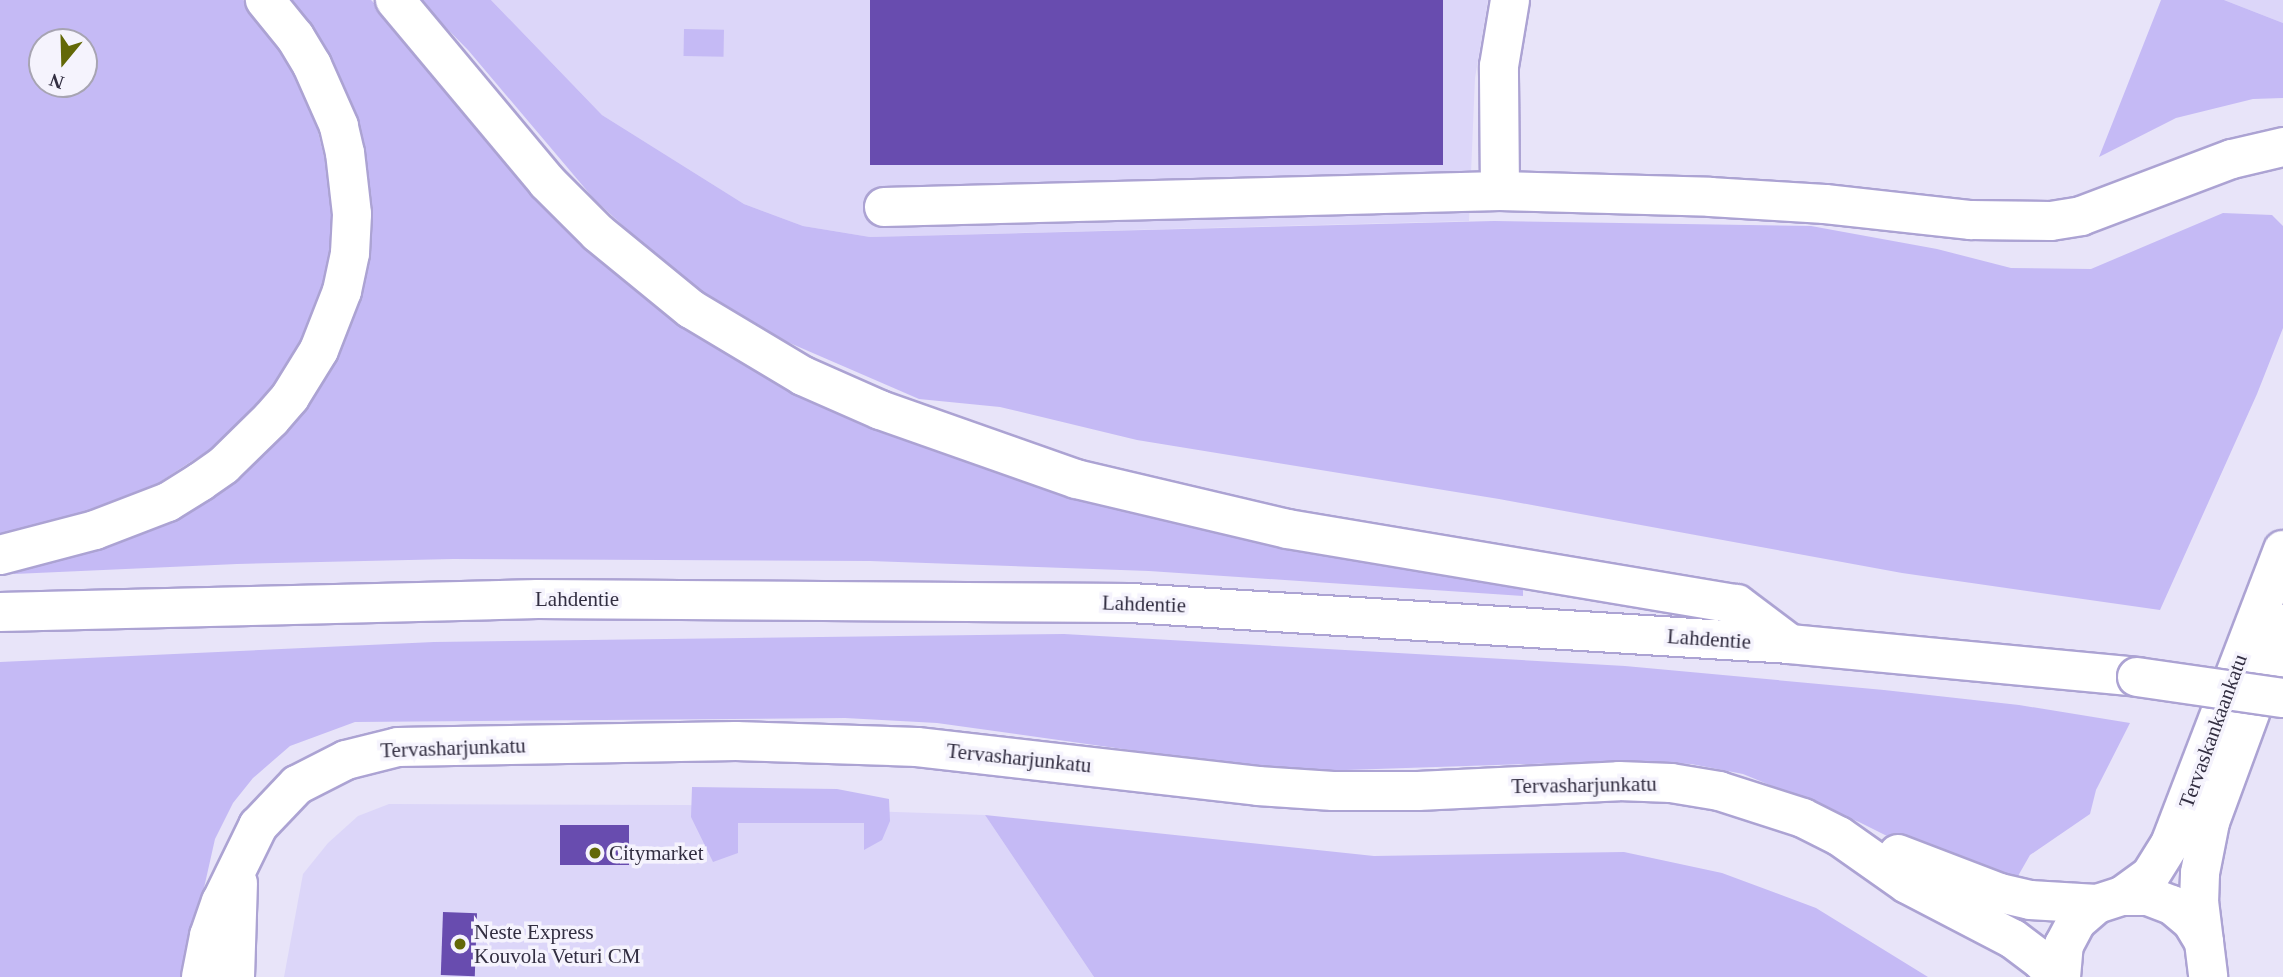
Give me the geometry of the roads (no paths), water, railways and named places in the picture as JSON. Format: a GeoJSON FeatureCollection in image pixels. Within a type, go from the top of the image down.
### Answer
{"type":"FeatureCollection","features":[{"type":"Feature","properties":{"kind":"main road"},"geometry":{"type":"LineString","coordinates":[[0,555],[95,530],[168,502],[224,465],[271,419],[290,397],[319,350],[342,290],[350,253],[352,214],[345,153],[339,125],[312,65],[295,37],[265,0]]}},
{"type":"Feature","properties":{"kind":"main road"},"geometry":{"type":"LineString","coordinates":[[395,0],[547,182],[598,233],[691,309],[803,376],[880,410],[1076,479],[1287,529],[1737,604],[1790,644]]}},
{"type":"Feature","properties":{"kind":"main road"},"geometry":{"type":"LineString","coordinates":[[1500,191],[1499,66],[1510,0]]}},
{"type":"Feature","properties":{"kind":"main road"},"geometry":{"type":"LineString","coordinates":[[884,207],[1500,191],[1710,197],[1825,204],[1971,220],[2051,221],[2115,205],[2232,159],[2283,147]]}},
{"type":"Feature","properties":{"kind":"main road"},"geometry":{"type":"LineString","coordinates":[[2232,159],[2283,160]]}},
{"type":"Feature","properties":{"kind":"main road","name":"Tervaskankaankatu"},"geometry":{"type":"LineString","coordinates":[[2058,977],[2064,945],[2076,922],[2150,876],[2170,844],[2283,550]]}},
{"type":"Feature","properties":{"kind":"main road","name":"Lahdentie"},"geometry":{"type":"LineString","coordinates":[[0,612],[538,599],[988,600],[1338,614],[1790,644],[2137,677],[2283,698]]}},
{"type":"Feature","properties":{"kind":"main road","name":"Tervaskankaankatu"},"geometry":{"type":"LineString","coordinates":[[2206,960],[2199,903],[2200,873],[2210,822],[2283,624]]}},
{"type":"Feature","properties":{"kind":"main road","name":"Tervasharjunkatu"},"geometry":{"type":"LineString","coordinates":[[201,977],[209,936],[238,864],[258,826],[297,785],[345,760],[373,751],[411,746],[838,742],[917,747],[1258,786],[1333,791],[1418,791],[1619,781],[1671,783],[1719,791],[1803,818],[1839,836],[1907,884],[2013,939],[2040,959],[2058,977]]}},
{"type":"Feature","properties":{"kind":"main road","name":"Tervasharjunkatu"},"geometry":{"type":"LineString","coordinates":[[1839,836],[1881,847],[2000,893],[2030,900],[2110,900],[2148,896],[2172,905],[2192,922],[2206,960]]}},
{"type":"Feature","properties":{"kind":"main road","name":"Tervasharjunkatu"},"geometry":{"type":"LineString","coordinates":[[234,977],[238,864]]}},
{"type":"Feature","properties":{"kind":"place","name":"Citymarket"},"geometry":{"type":"Point","coordinates":[595,853]}},
{"type":"Feature","properties":{"kind":"place","name":"Neste Express Kouvola Veturi CM"},"geometry":{"type":"Point","coordinates":[460,944]}}]}
